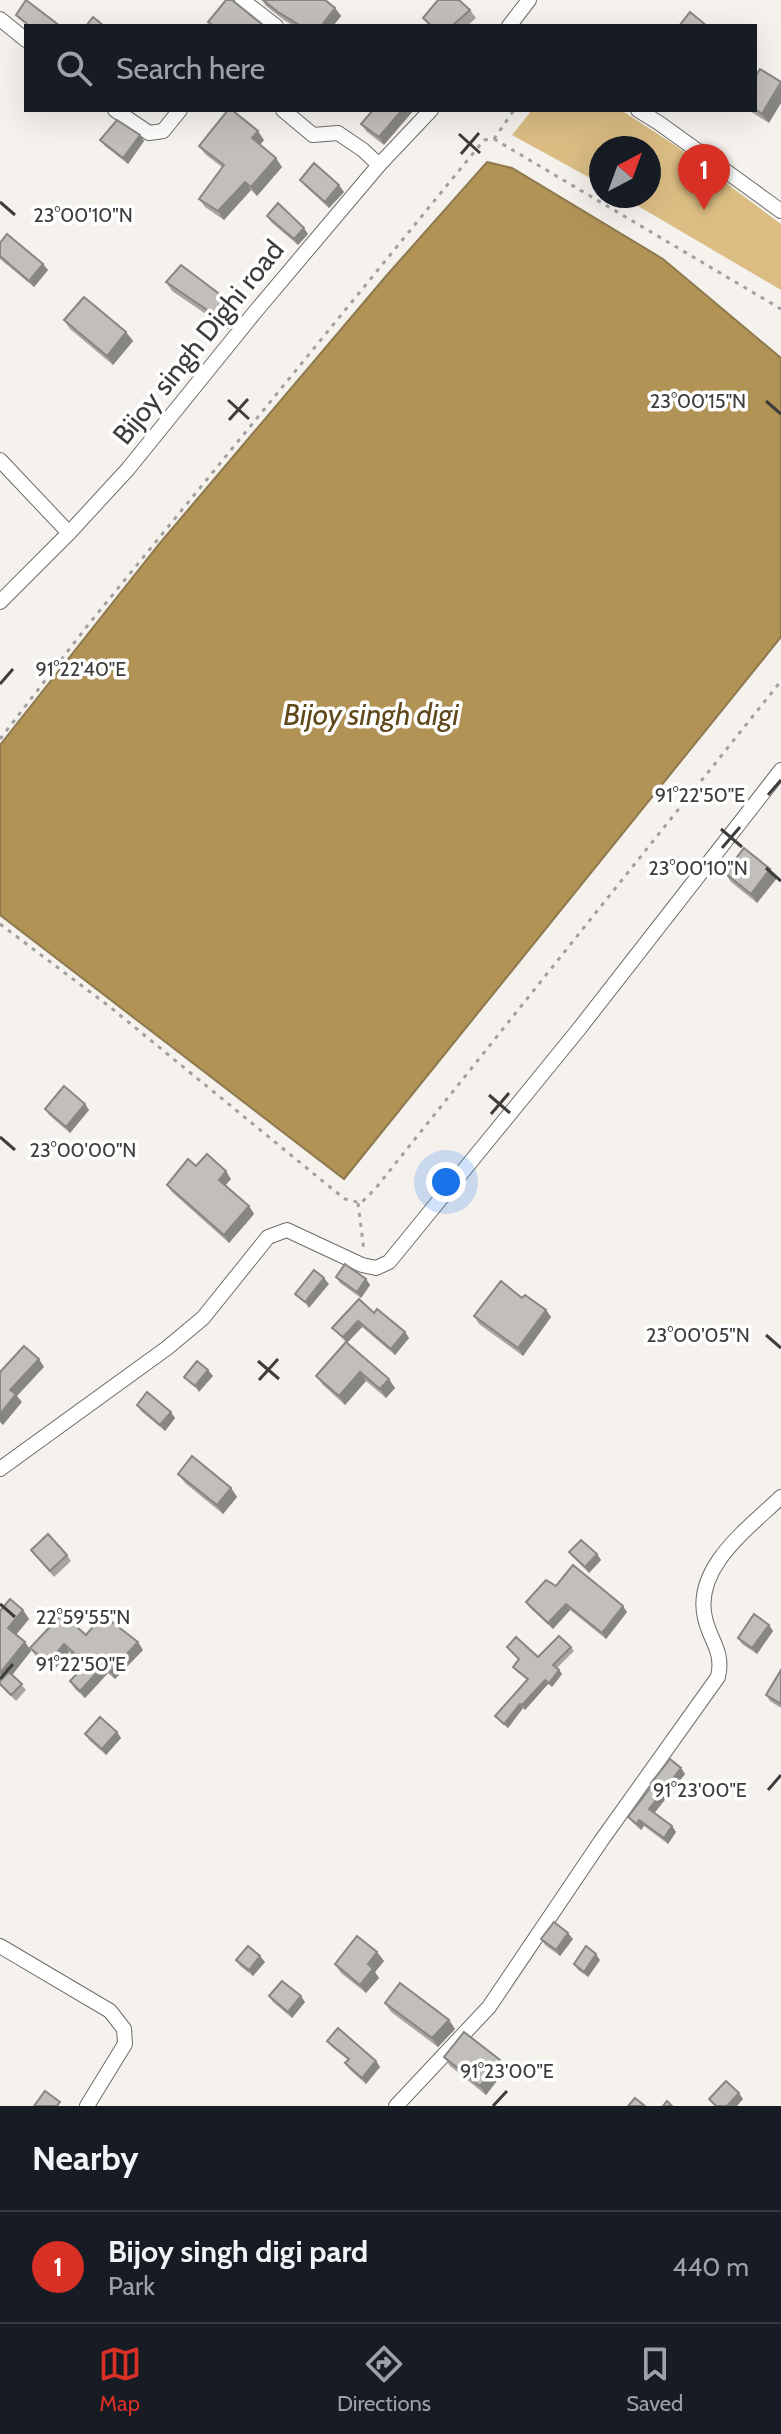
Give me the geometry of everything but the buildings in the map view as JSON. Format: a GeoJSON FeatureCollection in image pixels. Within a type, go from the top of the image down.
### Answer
{"type":"FeatureCollection","features":[{"type":"Feature","properties":{"kind":"street"},"geometry":{"type":"LineString","coordinates":[[242,0],[273,24]]}},
{"type":"Feature","properties":{"kind":"street"},"geometry":{"type":"LineString","coordinates":[[511,24],[529,0]]}},
{"type":"Feature","properties":{"kind":"street"},"geometry":{"type":"LineString","coordinates":[[0,19],[24,38]]}},
{"type":"Feature","properties":{"kind":"street"},"geometry":{"type":"LineString","coordinates":[[118,112],[149,133],[163,131],[178,112]]}},
{"type":"Feature","properties":{"kind":"street"},"geometry":{"type":"LineString","coordinates":[[285,112],[313,135],[338,133],[379,165]]}},
{"type":"Feature","properties":{"kind":"street","name":"Bijoy singh Dighi road"},"geometry":{"type":"LineString","coordinates":[[0,602],[128,469],[255,312],[379,165],[429,112]]}},
{"type":"Feature","properties":{"kind":"street"},"geometry":{"type":"LineString","coordinates":[[641,112],[781,211]]}},
{"type":"Feature","properties":{"kind":"street"},"geometry":{"type":"LineString","coordinates":[[0,460],[69,533]]}},
{"type":"Feature","properties":{"kind":"street"},"geometry":{"type":"LineString","coordinates":[[0,1469],[167,1348],[203,1318],[268,1237],[287,1230],[366,1266],[376,1268],[389,1262],[579,1029],[781,770]]}},
{"type":"Feature","properties":{"kind":"street"},"geometry":{"type":"LineString","coordinates":[[396,2106],[489,2007],[609,1829],[718,1677],[720,1657],[705,1618],[705,1588],[714,1567],[730,1546],[781,1497]]}},
{"type":"Feature","properties":{"kind":"street"},"geometry":{"type":"LineString","coordinates":[[0,1946],[110,2011],[124,2029],[125,2044],[87,2106]]}},
{"type":"Feature","properties":{"kind":"path"},"geometry":{"type":"LineString","coordinates":[[494,139],[513,112]]}},
{"type":"Feature","properties":{"kind":"path"},"geometry":{"type":"LineString","coordinates":[[0,739],[105,604],[484,140],[494,139],[781,309]]}},
{"type":"Feature","properties":{"kind":"path"},"geometry":{"type":"LineString","coordinates":[[0,924],[110,1007],[345,1199],[358,1203],[375,1189],[781,681]]}},
{"type":"Feature","properties":{"kind":"path"},"geometry":{"type":"LineString","coordinates":[[358,1203],[366,1266]]}},
{"type":"Feature","properties":{"kind":"shaded area"},"geometry":{"type":"Polygon","coordinates":[[[530,112],[624,112],[661,136],[589,136],[589,177],[512,135],[530,112]]]}},
{"type":"Feature","properties":{"kind":"shaded area"},"geometry":{"type":"Polygon","coordinates":[[[661,136],[781,224],[781,290],[641,208],[661,208],[661,136]]]}},
{"type":"Feature","properties":{"kind":"water","name":"Bijoy singh digi"},"geometry":{"type":"Polygon","coordinates":[[[487,162],[512,168],[663,259],[781,358],[781,637],[344,1179],[0,915],[0,745],[160,543],[487,162]]]}},
{"type":"Feature","properties":{"kind":"place","name":"Bijoy singh digi pard"},"geometry":{"type":"Point","coordinates":[704,210]}}]}
